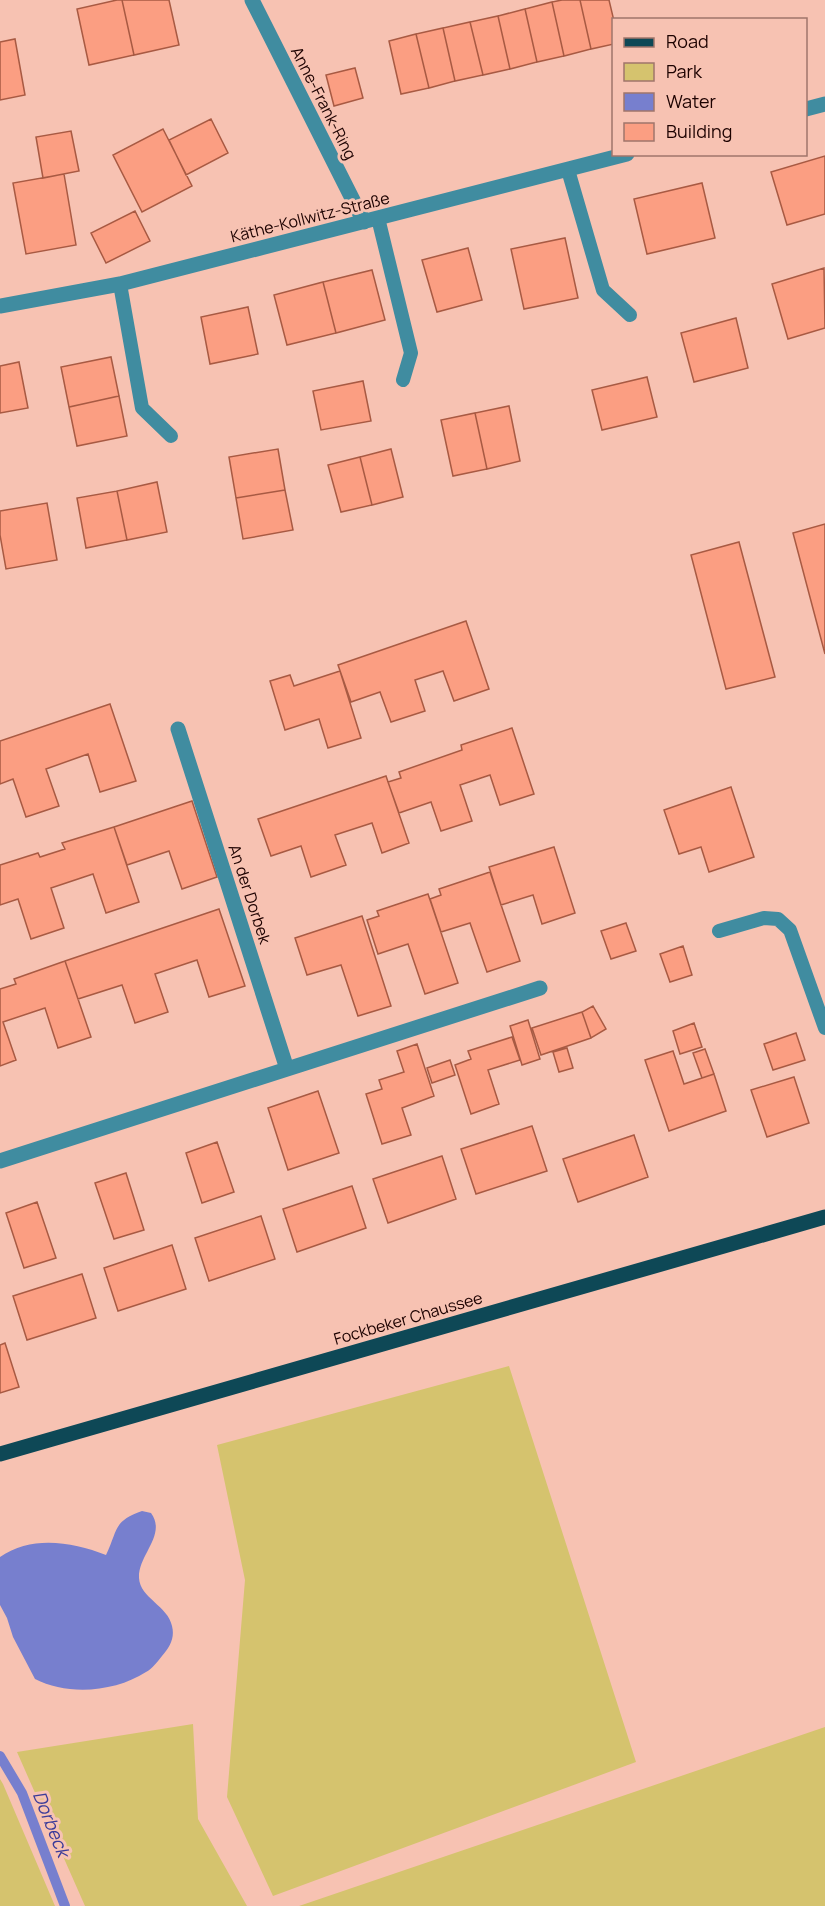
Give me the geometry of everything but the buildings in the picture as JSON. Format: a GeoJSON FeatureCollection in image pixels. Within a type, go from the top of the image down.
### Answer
{"type":"FeatureCollection","features":[{"type":"Feature","properties":{"kind":"main road","name":"Fockbeker Chaussee"},"geometry":{"type":"LineString","coordinates":[[0,1454],[825,1217]]}},
{"type":"Feature","properties":{"kind":"street","name":"Anne-Frank-Ring"},"geometry":{"type":"LineString","coordinates":[[252,0],[371,220]]}},
{"type":"Feature","properties":{"kind":"street"},"geometry":{"type":"LineString","coordinates":[[807,109],[825,104]]}},
{"type":"Feature","properties":{"kind":"street","name":"Käthe-Kollwitz-Straße"},"geometry":{"type":"LineString","coordinates":[[0,306],[120,284],[620,156]]}},
{"type":"Feature","properties":{"kind":"street","name":"An der Dorbek"},"geometry":{"type":"LineString","coordinates":[[178,729],[287,1069]]}},
{"type":"Feature","properties":{"kind":"street"},"geometry":{"type":"LineString","coordinates":[[0,1161],[540,988]]}},
{"type":"Feature","properties":{"kind":"lane"},"geometry":{"type":"LineString","coordinates":[[568,170],[603,290],[630,315]]}},
{"type":"Feature","properties":{"kind":"lane"},"geometry":{"type":"LineString","coordinates":[[371,220],[411,353],[403,381]]}},
{"type":"Feature","properties":{"kind":"lane"},"geometry":{"type":"LineString","coordinates":[[120,284],[142,408],[171,436]]}},
{"type":"Feature","properties":{"kind":"lane"},"geometry":{"type":"LineString","coordinates":[[719,931],[764,918],[778,919],[790,930],[825,1028]]}},
{"type":"Feature","properties":{"kind":"green space"},"geometry":{"type":"Polygon","coordinates":[[[509,1366],[636,1762],[273,1896],[227,1797],[245,1580],[217,1445],[509,1366]]]}},
{"type":"Feature","properties":{"kind":"green space"},"geometry":{"type":"Polygon","coordinates":[[[193,1724],[198,1819],[247,1906],[85,1906],[17,1752],[193,1724]]]}},
{"type":"Feature","properties":{"kind":"green space"},"geometry":{"type":"Polygon","coordinates":[[[825,1727],[825,1906],[299,1906],[825,1727]]]}},
{"type":"Feature","properties":{"kind":"green space"},"geometry":{"type":"Polygon","coordinates":[[[0,1779],[3,1784],[55,1906],[0,1906],[0,1779]]]}},
{"type":"Feature","properties":{"kind":"water"},"geometry":{"type":"Polygon","coordinates":[[[142,1511],[151,1513],[156,1529],[139,1578],[144,1591],[165,1613],[172,1626],[173,1634],[167,1649],[148,1671],[120,1684],[76,1690],[35,1679],[13,1637],[0,1605],[0,1557],[12,1550],[39,1543],[66,1544],[106,1555],[121,1523],[142,1511]]]}},
{"type":"Feature","properties":{"kind":"waterway","name":"Dorbeck"},"geometry":{"type":"LineString","coordinates":[[0,1756],[22,1793],[65,1906]]}}]}
